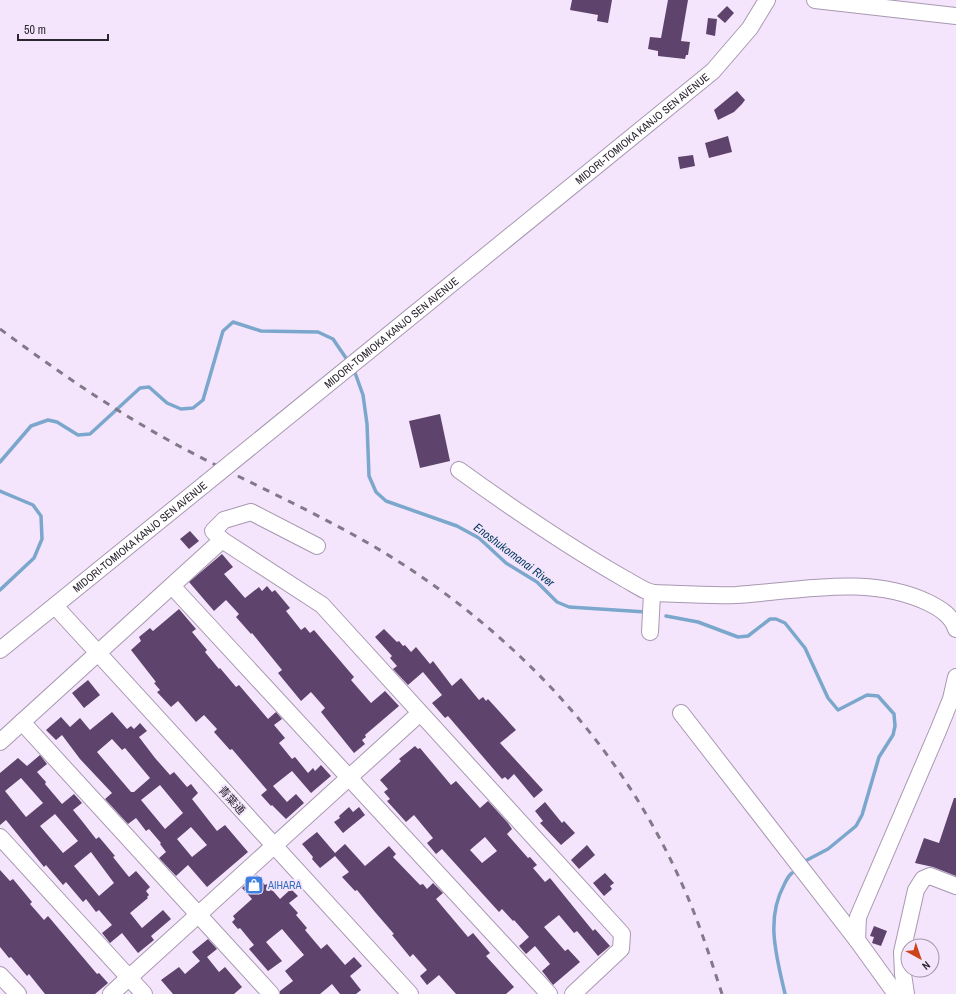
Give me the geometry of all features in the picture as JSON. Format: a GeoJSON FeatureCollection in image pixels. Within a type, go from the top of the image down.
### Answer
{"type":"FeatureCollection","features":[{"type":"Feature","properties":{"kind":"street","name":"MIDORI-TOMIOKA KANJO SEN AVENUE"},"geometry":{"type":"LineString","coordinates":[[0,650],[713,71],[750,28],[767,0]]}},
{"type":"Feature","properties":{"kind":"street"},"geometry":{"type":"LineString","coordinates":[[815,0],[956,16]]}},
{"type":"Feature","properties":{"kind":"street"},"geometry":{"type":"LineString","coordinates":[[459,470],[526,518],[652,594],[735,595],[837,586],[884,589],[911,594],[936,606],[949,617],[956,630]]}},
{"type":"Feature","properties":{"kind":"street"},"geometry":{"type":"LineString","coordinates":[[317,546],[251,512],[224,520],[213,531],[222,540],[322,605],[622,934],[622,949],[573,994]]}},
{"type":"Feature","properties":{"kind":"street"},"geometry":{"type":"LineString","coordinates":[[0,742],[222,540]]}},
{"type":"Feature","properties":{"kind":"street"},"geometry":{"type":"LineString","coordinates":[[172,586],[549,994]]}},
{"type":"Feature","properties":{"kind":"street"},"geometry":{"type":"LineString","coordinates":[[650,632],[652,594]]}},
{"type":"Feature","properties":{"kind":"street","name":"青葉通"},"geometry":{"type":"LineString","coordinates":[[55,606],[410,994]]}},
{"type":"Feature","properties":{"kind":"street"},"geometry":{"type":"LineString","coordinates":[[857,940],[858,917],[860,911],[954,699],[956,677]]}},
{"type":"Feature","properties":{"kind":"street"},"geometry":{"type":"LineString","coordinates":[[111,994],[420,713]]}},
{"type":"Feature","properties":{"kind":"street"},"geometry":{"type":"LineString","coordinates":[[681,713],[857,940],[896,994]]}},
{"type":"Feature","properties":{"kind":"street"},"geometry":{"type":"LineString","coordinates":[[22,722],[271,994]]}},
{"type":"Feature","properties":{"kind":"street"},"geometry":{"type":"LineString","coordinates":[[0,837],[144,994]]}},
{"type":"Feature","properties":{"kind":"street"},"geometry":{"type":"LineString","coordinates":[[906,994],[902,952],[916,890],[923,879],[930,876],[956,886]]}},
{"type":"Feature","properties":{"kind":"street"},"geometry":{"type":"LineString","coordinates":[[0,975],[18,994]]}},
{"type":"Feature","properties":{"kind":"building"},"geometry":{"type":"Polygon","coordinates":[[[572,0],[612,0],[608,23],[597,21],[598,15],[570,10],[572,0]]]}},
{"type":"Feature","properties":{"kind":"building"},"geometry":{"type":"Polygon","coordinates":[[[668,0],[688,0],[681,41],[690,42],[688,55],[686,55],[685,59],[658,56],[658,51],[648,49],[650,37],[661,38],[668,0]]]}},
{"type":"Feature","properties":{"kind":"building"},"geometry":{"type":"Polygon","coordinates":[[[727,6],[734,13],[725,23],[717,16],[727,6]]]}},
{"type":"Feature","properties":{"kind":"building"},"geometry":{"type":"Polygon","coordinates":[[[708,18],[717,19],[715,36],[706,34],[708,18]]]}},
{"type":"Feature","properties":{"kind":"building"},"geometry":{"type":"Polygon","coordinates":[[[737,91],[745,100],[734,112],[718,120],[714,110],[737,91]]]}},
{"type":"Feature","properties":{"kind":"building"},"geometry":{"type":"Polygon","coordinates":[[[728,136],[732,152],[709,158],[705,143],[728,136]]]}},
{"type":"Feature","properties":{"kind":"building"},"geometry":{"type":"Polygon","coordinates":[[[693,155],[695,166],[680,169],[678,157],[693,155]]]}},
{"type":"Feature","properties":{"kind":"building"},"geometry":{"type":"Polygon","coordinates":[[[440,414],[450,461],[420,468],[409,421],[440,414]]]}},
{"type":"Feature","properties":{"kind":"building"},"geometry":{"type":"Polygon","coordinates":[[[190,531],[199,541],[189,549],[180,539],[190,531]]]}},
{"type":"Feature","properties":{"kind":"building"},"geometry":{"type":"Polygon","coordinates":[[[222,554],[233,567],[224,574],[245,598],[259,587],[262,591],[267,586],[272,592],[275,590],[290,608],[286,611],[301,630],[305,627],[310,633],[314,630],[354,677],[351,680],[371,703],[385,691],[399,706],[365,735],[366,737],[362,740],[365,744],[354,753],[321,712],[325,708],[311,692],[301,701],[278,673],[282,670],[252,633],[251,634],[236,617],[239,614],[226,600],[214,611],[189,582],[222,554]]]}},
{"type":"Feature","properties":{"kind":"building"},"geometry":{"type":"Polygon","coordinates":[[[179,609],[196,629],[192,632],[207,650],[205,652],[219,669],[220,668],[236,687],[239,685],[268,719],[276,712],[282,719],[274,725],[285,738],[279,743],[292,759],[295,757],[308,773],[313,768],[315,771],[321,765],[331,776],[311,793],[292,771],[273,786],[287,802],[296,794],[304,803],[286,819],[261,795],[267,790],[232,749],[230,750],[214,732],[217,729],[204,715],[196,722],[178,701],[171,707],[157,692],[160,690],[154,683],[156,682],[131,650],[141,641],[139,637],[150,628],[153,631],[179,609]]]}},
{"type":"Feature","properties":{"kind":"building"},"geometry":{"type":"Polygon","coordinates":[[[384,629],[397,642],[399,641],[403,646],[405,645],[411,652],[416,647],[430,664],[433,661],[452,686],[461,678],[479,700],[483,697],[486,701],[488,699],[516,730],[500,743],[543,790],[534,798],[514,774],[508,780],[505,777],[502,779],[448,716],[445,718],[432,703],[442,695],[423,672],[408,685],[393,669],[397,666],[390,658],[392,656],[375,637],[384,629]]]}},
{"type":"Feature","properties":{"kind":"building"},"geometry":{"type":"Polygon","coordinates":[[[88,680],[100,695],[84,708],[72,693],[88,680]]]}},
{"type":"Feature","properties":{"kind":"building"},"geometry":{"type":"Polygon","coordinates":[[[112,712],[127,729],[131,726],[134,729],[140,723],[147,731],[139,737],[155,758],[170,775],[174,772],[187,787],[191,784],[198,793],[192,799],[217,831],[225,825],[248,852],[207,887],[188,865],[176,876],[159,858],[166,852],[160,844],[161,843],[149,829],[146,831],[136,818],[128,824],[105,799],[112,793],[80,759],[62,735],[56,740],[46,730],[61,717],[70,727],[80,718],[90,730],[112,712]],[[112,739],[97,752],[131,792],[134,792],[150,778],[125,748],[122,750],[112,739]],[[160,785],[141,800],[165,829],[183,813],[160,785]],[[191,827],[177,839],[192,857],[207,845],[191,827]]]}},
{"type":"Feature","properties":{"kind":"building"},"geometry":{"type":"Polygon","coordinates":[[[415,746],[418,749],[420,748],[451,785],[456,781],[480,808],[488,801],[512,829],[507,834],[528,858],[530,857],[537,865],[533,868],[545,882],[550,878],[593,931],[595,929],[610,946],[598,956],[577,931],[574,933],[559,915],[544,927],[565,951],[568,949],[580,962],[553,985],[542,971],[550,964],[535,946],[526,954],[519,946],[529,937],[514,920],[513,921],[502,909],[499,912],[442,849],[436,854],[427,843],[433,838],[414,815],[406,822],[387,801],[390,799],[384,792],[388,789],[380,780],[401,761],[399,759],[415,746]],[[485,837],[470,850],[482,863],[497,851],[485,837]]]}},
{"type":"Feature","properties":{"kind":"building"},"geometry":{"type":"Polygon","coordinates":[[[40,755],[47,764],[37,772],[46,782],[45,784],[62,804],[74,794],[82,803],[73,810],[96,839],[99,837],[115,856],[113,857],[129,877],[136,871],[150,887],[146,891],[149,895],[147,897],[148,898],[130,913],[142,928],[163,910],[171,919],[151,936],[154,940],[138,953],[122,933],[110,943],[102,933],[112,925],[99,910],[96,912],[86,899],[83,902],[66,882],[63,885],[46,865],[44,867],[6,820],[0,825],[0,773],[18,758],[27,766],[40,755]],[[21,778],[5,791],[26,817],[43,803],[21,778]],[[55,814],[40,826],[63,853],[78,841],[55,814]],[[91,852],[74,866],[99,896],[114,883],[91,852]]]}},
{"type":"Feature","properties":{"kind":"building"},"geometry":{"type":"Polygon","coordinates":[[[954,798],[956,798],[956,876],[933,867],[915,863],[924,838],[939,843],[954,798]]]}},
{"type":"Feature","properties":{"kind":"building"},"geometry":{"type":"Polygon","coordinates":[[[545,802],[562,823],[564,821],[575,833],[561,845],[540,823],[543,821],[535,811],[545,802]]]}},
{"type":"Feature","properties":{"kind":"building"},"geometry":{"type":"Polygon","coordinates":[[[349,807],[353,812],[359,807],[365,815],[343,833],[334,822],[340,818],[339,816],[349,807]]]}},
{"type":"Feature","properties":{"kind":"building"},"geometry":{"type":"Polygon","coordinates":[[[317,832],[335,853],[345,844],[365,866],[389,846],[396,854],[393,857],[420,885],[423,884],[427,889],[433,883],[443,893],[436,899],[468,937],[473,933],[490,953],[486,956],[514,987],[506,994],[456,994],[439,975],[427,985],[420,976],[427,970],[413,954],[410,957],[392,935],[394,934],[357,890],[355,891],[342,877],[349,872],[335,856],[320,868],[312,859],[313,857],[302,844],[317,832]]]}},
{"type":"Feature","properties":{"kind":"building"},"geometry":{"type":"Polygon","coordinates":[[[587,845],[595,855],[579,869],[571,860],[587,845]]]}},
{"type":"Feature","properties":{"kind":"building"},"geometry":{"type":"Polygon","coordinates":[[[0,870],[10,881],[13,879],[32,902],[30,904],[44,920],[48,916],[97,974],[99,973],[108,983],[95,994],[45,994],[29,974],[27,976],[11,957],[9,958],[0,947],[0,870]]]}},
{"type":"Feature","properties":{"kind":"building"},"geometry":{"type":"Polygon","coordinates":[[[605,873],[614,883],[610,886],[612,889],[604,896],[593,883],[605,873]]]}},
{"type":"Feature","properties":{"kind":"building"},"geometry":{"type":"Polygon","coordinates":[[[257,875],[280,899],[291,889],[298,896],[289,903],[298,913],[296,915],[307,928],[305,930],[321,949],[327,944],[345,965],[354,957],[362,966],[350,976],[361,990],[356,994],[340,994],[332,984],[320,994],[280,994],[280,991],[293,981],[285,971],[304,955],[282,929],[266,942],[282,961],[268,971],[249,949],[254,945],[240,928],[238,929],[232,922],[235,919],[233,916],[252,899],[242,888],[257,875]]]}},
{"type":"Feature","properties":{"kind":"building"},"geometry":{"type":"Polygon","coordinates":[[[874,926],[887,931],[881,946],[872,943],[874,937],[870,936],[874,926]]]}},
{"type":"Feature","properties":{"kind":"building"},"geometry":{"type":"Polygon","coordinates":[[[208,939],[217,949],[207,957],[219,972],[225,967],[242,987],[234,994],[173,994],[161,980],[179,967],[185,974],[200,961],[192,952],[208,939]]]}},
{"type":"Feature","properties":{"kind":"waterway","name":"Enoshukomanai River"},"geometry":{"type":"LineString","coordinates":[[0,462],[31,426],[48,420],[57,422],[78,435],[90,434],[140,388],[149,387],[167,403],[181,409],[193,408],[203,400],[223,331],[233,322],[261,331],[318,332],[333,339],[348,361]]}},
{"type":"Feature","properties":{"kind":"waterway","name":"Enoshukomanai River"},"geometry":{"type":"LineString","coordinates":[[354,370],[363,395],[367,424],[369,476],[376,492],[386,501],[457,526],[479,538],[506,563],[537,582],[557,602],[569,607],[646,612]]}},
{"type":"Feature","properties":{"kind":"waterway","name":"Enoshukomanai River"},"geometry":{"type":"LineString","coordinates":[[0,491],[33,505],[41,516],[42,539],[34,558],[0,590]]}},
{"type":"Feature","properties":{"kind":"waterway","name":"Enoshukomanai River"},"geometry":{"type":"LineString","coordinates":[[666,616],[698,622],[738,637],[748,636],[770,619],[776,619],[785,623],[805,648],[828,698],[838,710],[867,695],[878,696],[894,714],[895,726],[893,735],[879,757],[862,815],[856,826],[828,849],[807,860]]}},
{"type":"Feature","properties":{"kind":"waterway","name":"Enoshukomanai River"},"geometry":{"type":"LineString","coordinates":[[785,994],[776,953],[774,925],[778,898],[786,880],[792,873]]}},
{"type":"Feature","properties":{"kind":"railway"},"geometry":{"type":"LineString","coordinates":[[0,329],[87,390],[156,433],[207,461],[377,548],[448,596],[490,629],[530,666],[566,704],[600,745],[631,789],[658,835],[682,884],[704,938],[722,994]]}},
{"type":"Feature","properties":{"kind":"place","name":"AIHARA"},"geometry":{"type":"Point","coordinates":[254,885]}}]}
